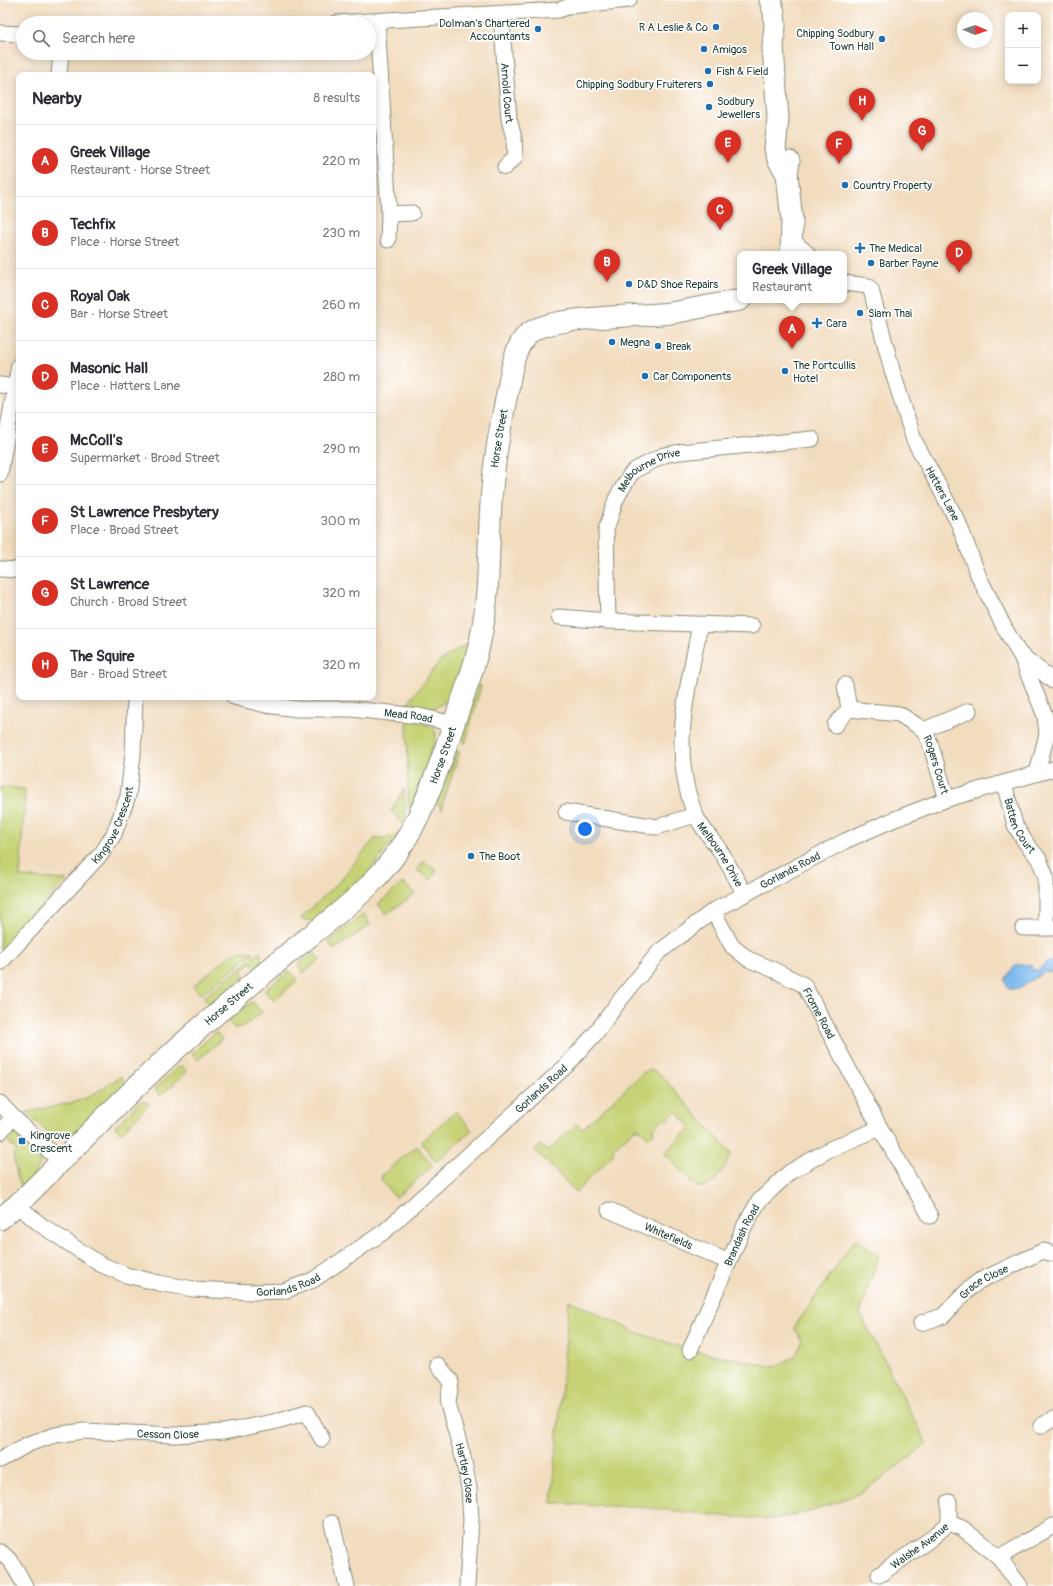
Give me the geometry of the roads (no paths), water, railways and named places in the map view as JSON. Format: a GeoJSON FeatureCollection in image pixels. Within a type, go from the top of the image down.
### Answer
{"type":"FeatureCollection","features":[{"type":"Feature","properties":{"kind":"main road"},"geometry":{"type":"LineString","coordinates":[[768,0],[774,12],[775,36],[773,47],[778,119],[775,149],[778,159],[787,174],[797,250]]}},
{"type":"Feature","properties":{"kind":"main road","name":"Horse Street"},"geometry":{"type":"LineString","coordinates":[[0,1219],[189,1038],[267,971],[342,911],[368,887],[391,862],[405,841],[417,819],[431,786],[471,676],[482,634],[486,604],[494,466],[512,371],[521,342],[532,331],[558,322],[672,313],[737,301]]}},
{"type":"Feature","properties":{"kind":"street"},"geometry":{"type":"LineString","coordinates":[[388,240],[389,214],[377,21],[501,14],[537,6],[559,10],[570,6],[629,0]]}},
{"type":"Feature","properties":{"kind":"street","name":"Arnold Court"},"geometry":{"type":"LineString","coordinates":[[501,14],[510,119],[514,138],[515,157],[505,167]]}},
{"type":"Feature","properties":{"kind":"street"},"geometry":{"type":"LineString","coordinates":[[0,34],[16,34]]}},
{"type":"Feature","properties":{"kind":"street"},"geometry":{"type":"LineString","coordinates":[[59,72],[60,60]]}},
{"type":"Feature","properties":{"kind":"street"},"geometry":{"type":"LineString","coordinates":[[389,214],[412,213]]}},
{"type":"Feature","properties":{"kind":"street","name":"Hatters Lane"},"geometry":{"type":"LineString","coordinates":[[847,283],[868,286],[871,290],[892,370],[914,440],[958,522],[987,597],[1019,653],[1053,681]]}},
{"type":"Feature","properties":{"kind":"street"},"geometry":{"type":"LineString","coordinates":[[0,474],[7,386],[16,370]]}},
{"type":"Feature","properties":{"kind":"street","name":"Melbourne Drive"},"geometry":{"type":"LineString","coordinates":[[608,621],[606,530],[616,499],[630,475],[635,470],[664,455],[680,452],[812,439]]}},
{"type":"Feature","properties":{"kind":"street"},"geometry":{"type":"LineString","coordinates":[[0,569],[16,570]]}},
{"type":"Feature","properties":{"kind":"street"},"geometry":{"type":"LineString","coordinates":[[559,616],[608,621],[752,626]]}},
{"type":"Feature","properties":{"kind":"street","name":"Melbourne Drive"},"geometry":{"type":"LineString","coordinates":[[700,625],[682,720],[682,756],[685,780],[695,815],[720,851],[745,894]]}},
{"type":"Feature","properties":{"kind":"street"},"geometry":{"type":"LineString","coordinates":[[1019,653],[1045,716],[1047,734],[1037,773]]}},
{"type":"Feature","properties":{"kind":"street"},"geometry":{"type":"LineString","coordinates":[[835,725],[849,709],[846,685]]}},
{"type":"Feature","properties":{"kind":"street","name":"Kingrove Crescent"},"geometry":{"type":"LineString","coordinates":[[0,963],[102,853],[114,834],[128,796],[133,754],[135,700]]}},
{"type":"Feature","properties":{"kind":"street","name":"Mead Road"},"geometry":{"type":"LineString","coordinates":[[248,700],[266,705],[298,709],[351,709],[419,716],[454,724]]}},
{"type":"Feature","properties":{"kind":"street","name":"Rogers Court"},"geometry":{"type":"LineString","coordinates":[[849,709],[900,714],[924,730],[930,742],[947,799]]}},
{"type":"Feature","properties":{"kind":"street","name":"Rogers Court"},"geometry":{"type":"LineString","coordinates":[[924,730],[969,711]]}},
{"type":"Feature","properties":{"kind":"street","name":"Gorlands Road"},"geometry":{"type":"LineString","coordinates":[[17,1204],[41,1225],[100,1264],[126,1275],[159,1283],[193,1288],[253,1292],[284,1291],[313,1280],[385,1231],[566,1066],[595,1034],[620,1000],[660,952],[713,911],[845,841],[895,818],[947,799],[1053,769]]}},
{"type":"Feature","properties":{"kind":"street","name":"Batten Court"},"geometry":{"type":"LineString","coordinates":[[1004,783],[1015,825],[1026,844],[1039,859],[1046,877],[1050,928]]}},
{"type":"Feature","properties":{"kind":"street","name":"Melbourne Drive"},"geometry":{"type":"LineString","coordinates":[[566,812],[657,827],[695,815]]}},
{"type":"Feature","properties":{"kind":"street","name":"Frome Road"},"geometry":{"type":"LineString","coordinates":[[713,911],[732,946],[748,959],[804,985],[880,1128],[930,1216]]}},
{"type":"Feature","properties":{"kind":"street"},"geometry":{"type":"LineString","coordinates":[[1023,928],[1050,928]]}},
{"type":"Feature","properties":{"kind":"street"},"geometry":{"type":"LineString","coordinates":[[0,1103],[12,1117],[61,1162]]}},
{"type":"Feature","properties":{"kind":"street"},"geometry":{"type":"LineString","coordinates":[[0,1132],[12,1117]]}},
{"type":"Feature","properties":{"kind":"street","name":"Brandash Road"},"geometry":{"type":"LineString","coordinates":[[690,1350],[745,1225],[759,1201],[790,1172],[830,1149],[880,1128]]}},
{"type":"Feature","properties":{"kind":"street","name":"Whitefields"},"geometry":{"type":"LineString","coordinates":[[608,1210],[729,1262]]}},
{"type":"Feature","properties":{"kind":"street","name":"Grace Close"},"geometry":{"type":"LineString","coordinates":[[921,1323],[943,1316],[970,1288],[979,1281],[1043,1251],[1053,1254]]}},
{"type":"Feature","properties":{"kind":"street","name":"Hartley Close"},"geometry":{"type":"LineString","coordinates":[[438,1365],[451,1381],[448,1404],[463,1457],[469,1488],[471,1520],[467,1586]]}},
{"type":"Feature","properties":{"kind":"street","name":"Cesson Close"},"geometry":{"type":"LineString","coordinates":[[0,1460],[28,1444],[55,1435],[84,1431],[175,1435],[224,1432],[273,1422],[307,1412],[322,1440]]}},
{"type":"Feature","properties":{"kind":"street"},"geometry":{"type":"LineString","coordinates":[[949,1502],[949,1523]]}},
{"type":"Feature","properties":{"kind":"street"},"geometry":{"type":"LineString","coordinates":[[332,1523],[348,1586]]}},
{"type":"Feature","properties":{"kind":"street","name":"Walshe Avenue"},"geometry":{"type":"LineString","coordinates":[[879,1575],[932,1538],[949,1523],[962,1528],[999,1557],[1020,1586]]}},
{"type":"Feature","properties":{"kind":"street"},"geometry":{"type":"LineString","coordinates":[[999,1557],[1053,1526]]}},
{"type":"Feature","properties":{"kind":"street"},"geometry":{"type":"LineString","coordinates":[[0,1552],[12,1566],[25,1586]]}},
{"type":"Feature","properties":{"kind":"water"},"geometry":{"type":"Polygon","coordinates":[[[1053,961],[1053,972],[1044,972],[1019,989],[1009,989],[1005,980],[1016,965],[1030,965],[1036,971],[1043,967],[1045,963],[1053,961]]]}},
{"type":"Feature","properties":{"kind":"place","name":"R A Leslie & Co"},"geometry":{"type":"Point","coordinates":[716,27]}},
{"type":"Feature","properties":{"kind":"place","name":"Dolman's Chartered Accountants"},"geometry":{"type":"Point","coordinates":[538,29]}},
{"type":"Feature","properties":{"kind":"place","name":"Chipping Sodbury Town Hall"},"geometry":{"type":"Point","coordinates":[882,39]}},
{"type":"Feature","properties":{"kind":"place","name":"Amigos"},"geometry":{"type":"Point","coordinates":[704,49]}},
{"type":"Feature","properties":{"kind":"place","name":"Fish & Field"},"geometry":{"type":"Point","coordinates":[708,71]}},
{"type":"Feature","properties":{"kind":"place","name":"Chipping Sodbury Fruiterers"},"geometry":{"type":"Point","coordinates":[710,84]}},
{"type":"Feature","properties":{"kind":"place","name":"Sodbury Jewellers"},"geometry":{"type":"Point","coordinates":[709,107]}},
{"type":"Feature","properties":{"kind":"place","name":"The Squire"},"geometry":{"type":"Point","coordinates":[862,121]}},
{"type":"Feature","properties":{"kind":"place","name":"St Lawrence"},"geometry":{"type":"Point","coordinates":[922,151]}},
{"type":"Feature","properties":{"kind":"place","name":"McColl's"},"geometry":{"type":"Point","coordinates":[728,163]}},
{"type":"Feature","properties":{"kind":"place","name":"St Lawrence Presbytery"},"geometry":{"type":"Point","coordinates":[839,164]}},
{"type":"Feature","properties":{"kind":"place","name":"Country Property"},"geometry":{"type":"Point","coordinates":[845,185]}},
{"type":"Feature","properties":{"kind":"place","name":"Royal Oak"},"geometry":{"type":"Point","coordinates":[720,230]}},
{"type":"Feature","properties":{"kind":"place","name":"The Medical"},"geometry":{"type":"Point","coordinates":[860,248]}},
{"type":"Feature","properties":{"kind":"place","name":"Barber Payne"},"geometry":{"type":"Point","coordinates":[871,263]}},
{"type":"Feature","properties":{"kind":"place","name":"Masonic Hall"},"geometry":{"type":"Point","coordinates":[959,273]}},
{"type":"Feature","properties":{"kind":"place","name":"Techfix"},"geometry":{"type":"Point","coordinates":[607,282]}},
{"type":"Feature","properties":{"kind":"place","name":"D&D Shoe Repairs"},"geometry":{"type":"Point","coordinates":[629,284]}},
{"type":"Feature","properties":{"kind":"place","name":"Siam Thai"},"geometry":{"type":"Point","coordinates":[860,313]}},
{"type":"Feature","properties":{"kind":"place","name":"Cara"},"geometry":{"type":"Point","coordinates":[817,323]}},
{"type":"Feature","properties":{"kind":"place","name":"Megna"},"geometry":{"type":"Point","coordinates":[612,342]}},
{"type":"Feature","properties":{"kind":"place","name":"Break"},"geometry":{"type":"Point","coordinates":[658,346]}},
{"type":"Feature","properties":{"kind":"place","name":"Greek Village"},"geometry":{"type":"Point","coordinates":[792,349]}},
{"type":"Feature","properties":{"kind":"place","name":"The Portcullis Hotel"},"geometry":{"type":"Point","coordinates":[785,371]}},
{"type":"Feature","properties":{"kind":"place","name":"Car Components"},"geometry":{"type":"Point","coordinates":[645,376]}},
{"type":"Feature","properties":{"kind":"place","name":"The Boot"},"geometry":{"type":"Point","coordinates":[471,856]}},
{"type":"Feature","properties":{"kind":"place","name":"Kingrove Crescent"},"geometry":{"type":"Point","coordinates":[22,1141]}}]}
